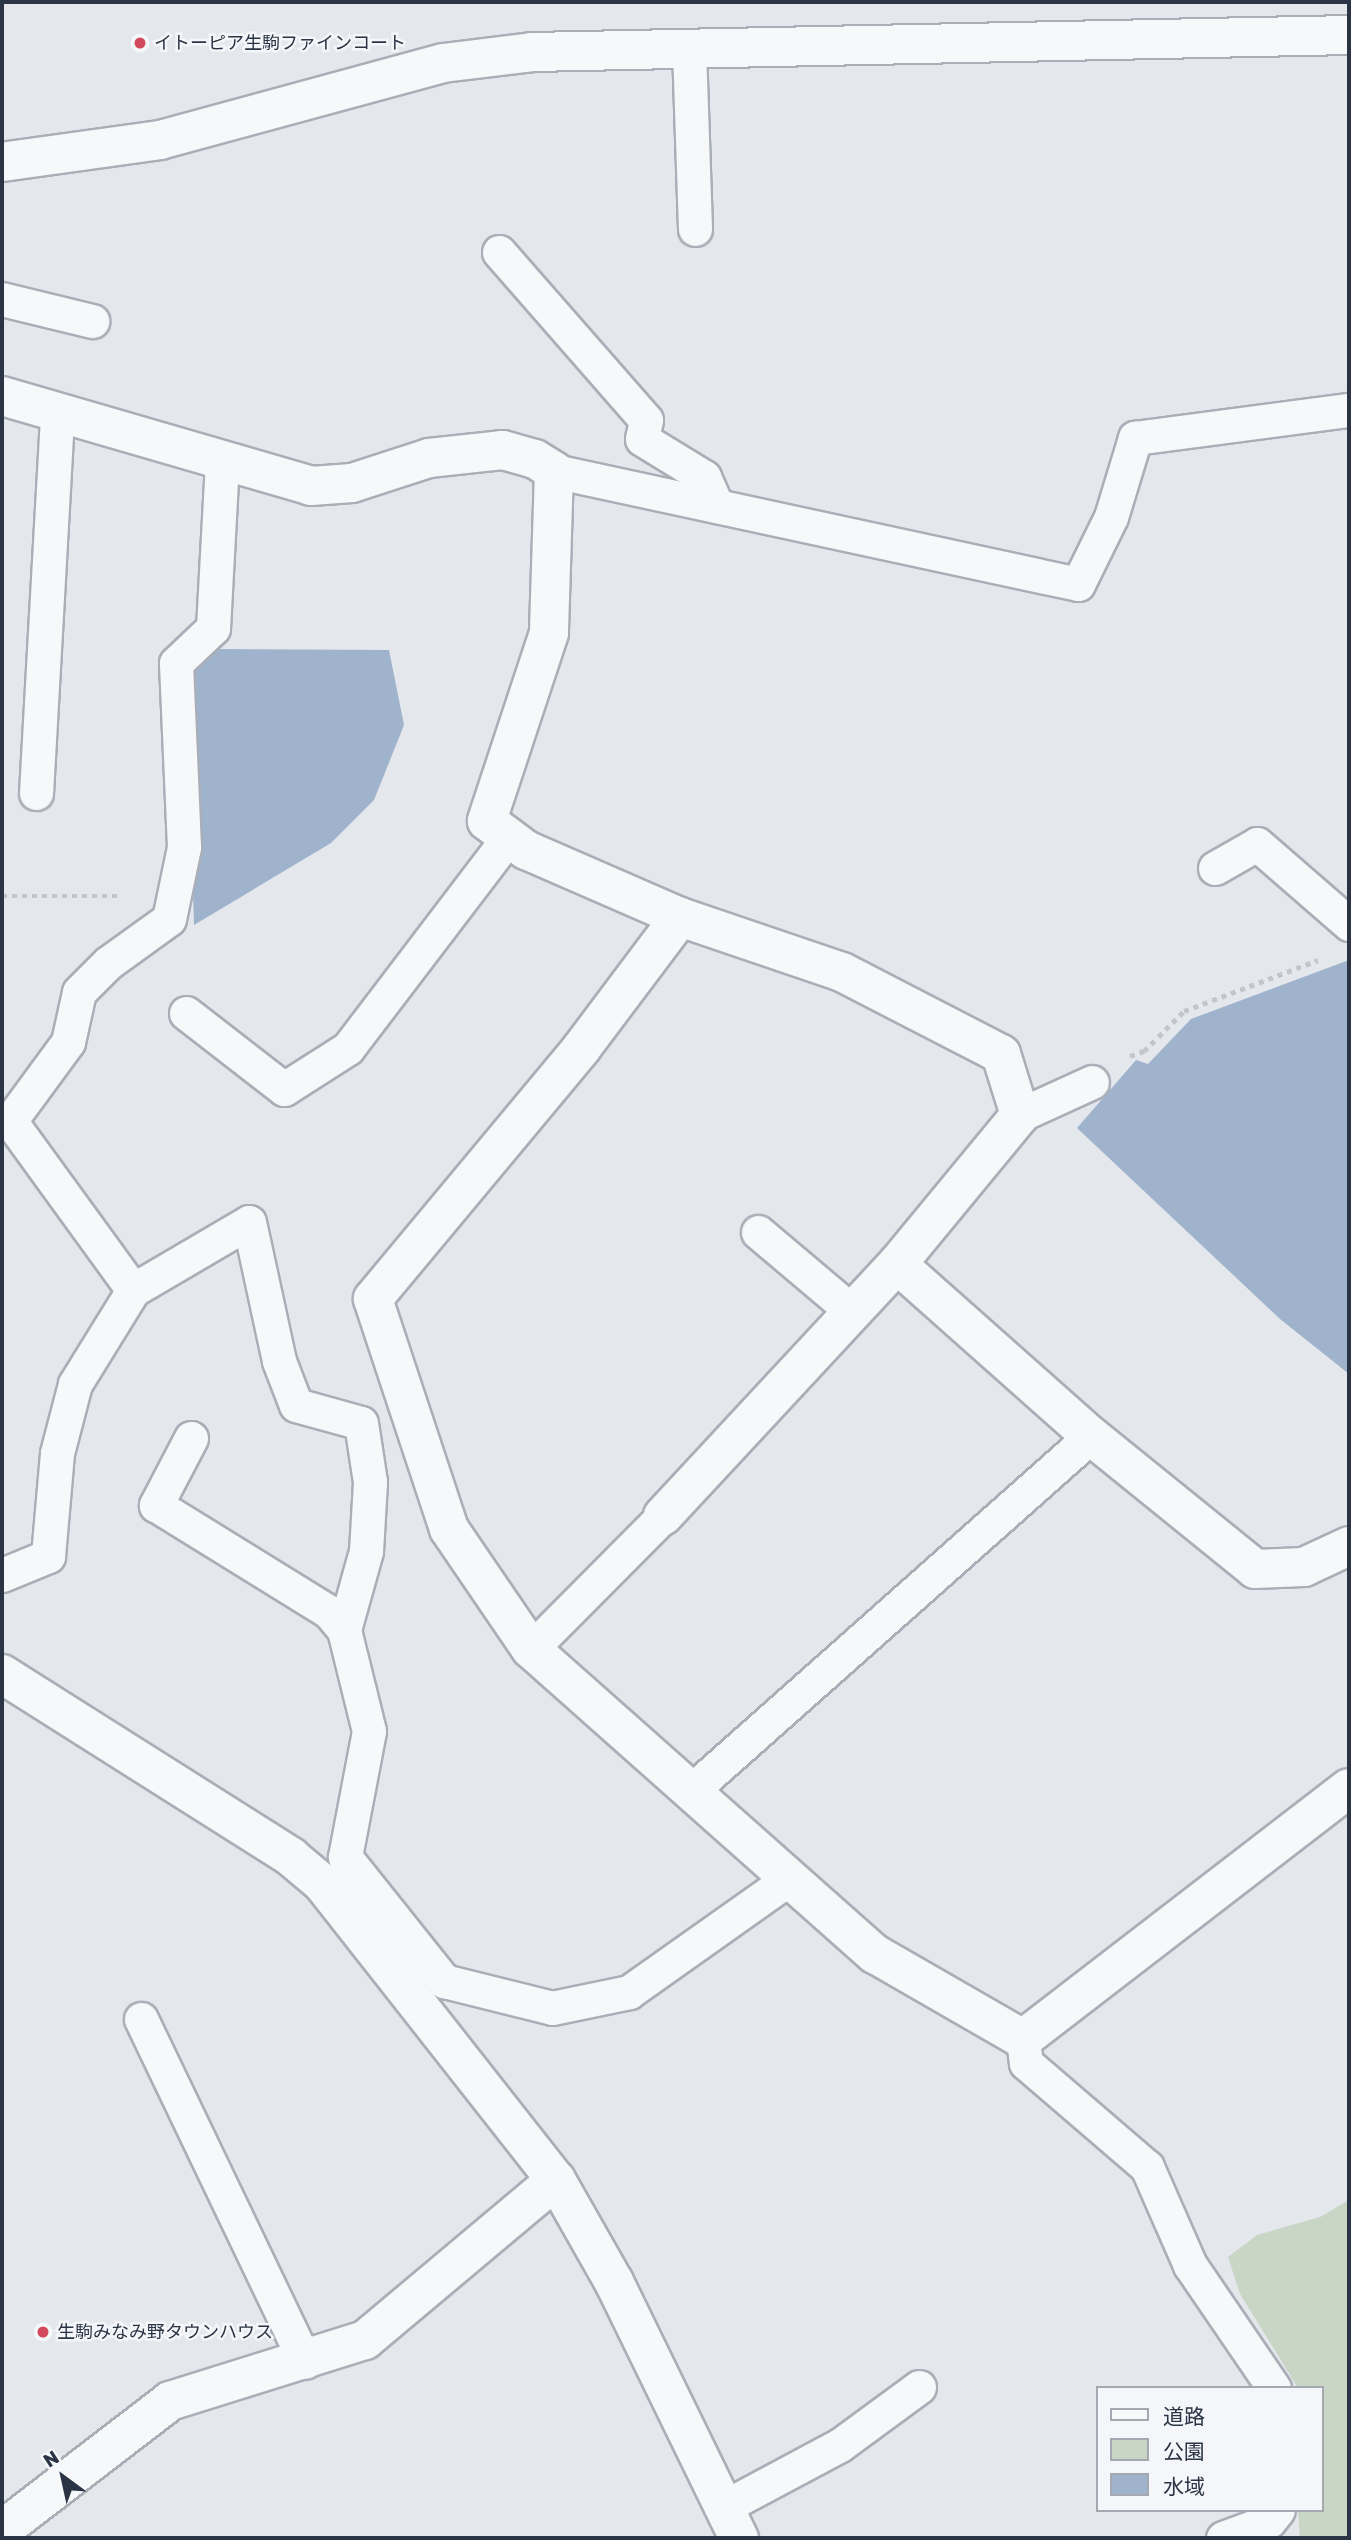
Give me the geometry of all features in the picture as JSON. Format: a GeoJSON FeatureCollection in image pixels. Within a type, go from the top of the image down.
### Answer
{"type":"FeatureCollection","features":[{"type":"Feature","properties":{"kind":"street"},"geometry":{"type":"LineString","coordinates":[[2,162],[160,140],[443,62],[532,52],[1349,35]]}},
{"type":"Feature","properties":{"kind":"street"},"geometry":{"type":"LineString","coordinates":[[2,396],[311,486],[352,483],[429,458],[503,450],[554,471],[549,633],[487,821],[526,850],[680,917],[842,972],[1001,1054],[1020,1115],[897,1264],[849,1309],[663,1516]]}},
{"type":"Feature","properties":{"kind":"street"},"geometry":{"type":"LineString","coordinates":[[680,917],[581,1049],[373,1299],[449,1530],[531,1649],[788,1880],[875,1954],[1023,2039],[1349,1788]]}},
{"type":"Feature","properties":{"kind":"street"},"geometry":{"type":"LineString","coordinates":[[897,1264],[1091,1436],[1255,1569],[1304,1567],[1349,1546]]}},
{"type":"Feature","properties":{"kind":"street"},"geometry":{"type":"LineString","coordinates":[[2,1674],[291,1857],[401,1954],[556,2180],[614,2282],[731,2523]]}},
{"type":"Feature","properties":{"kind":"street"},"geometry":{"type":"LineString","coordinates":[[2,2530],[170,2401],[305,2362],[365,2340],[556,2180]]}},
{"type":"Feature","properties":{"kind":"lane"},"geometry":{"type":"LineString","coordinates":[[689,48],[695,229]]}},
{"type":"Feature","properties":{"kind":"lane"},"geometry":{"type":"LineString","coordinates":[[499,252],[646,420],[642,439],[704,477],[717,506]]}},
{"type":"Feature","properties":{"kind":"lane"},"geometry":{"type":"LineString","coordinates":[[2,299],[92,321]]}},
{"type":"Feature","properties":{"kind":"lane"},"geometry":{"type":"LineString","coordinates":[[554,471],[1078,584],[1111,517],[1135,438],[1349,410]]}},
{"type":"Feature","properties":{"kind":"lane"},"geometry":{"type":"LineString","coordinates":[[36,793],[57,412]]}},
{"type":"Feature","properties":{"kind":"lane"},"geometry":{"type":"LineString","coordinates":[[133,1290],[10,1121],[68,1042],[79,992],[169,919],[184,847],[177,663],[213,628],[222,460]]}},
{"type":"Feature","properties":{"kind":"lane"},"geometry":{"type":"LineString","coordinates":[[186,1013],[284,1089],[348,1048],[509,837]]}},
{"type":"Feature","properties":{"kind":"lane"},"geometry":{"type":"LineString","coordinates":[[1215,868],[1257,844],[1349,924]]}},
{"type":"Feature","properties":{"kind":"lane"},"geometry":{"type":"LineString","coordinates":[[1020,1115],[1092,1082]]}},
{"type":"Feature","properties":{"kind":"lane"},"geometry":{"type":"LineString","coordinates":[[2,1575],[48,1556],[57,1453],[75,1384],[133,1290],[249,1222],[279,1361],[296,1405],[361,1423],[370,1482],[366,1551],[344,1630]]}},
{"type":"Feature","properties":{"kind":"lane"},"geometry":{"type":"LineString","coordinates":[[758,1232],[849,1309]]}},
{"type":"Feature","properties":{"kind":"lane"},"geometry":{"type":"LineString","coordinates":[[691,1791],[1091,1436]]}},
{"type":"Feature","properties":{"kind":"lane"},"geometry":{"type":"LineString","coordinates":[[191,1438],[156,1505],[329,1612],[344,1630],[369,1731],[345,1857],[401,1954],[444,1981],[552,2008],[629,1992],[788,1880]]}},
{"type":"Feature","properties":{"kind":"lane"},"geometry":{"type":"LineString","coordinates":[[531,1649],[663,1516]]}},
{"type":"Feature","properties":{"kind":"lane"},"geometry":{"type":"LineString","coordinates":[[141,2019],[305,2362]]}},
{"type":"Feature","properties":{"kind":"lane"},"geometry":{"type":"LineString","coordinates":[[1023,2039],[1026,2063],[1147,2167],[1190,2265],[1273,2386]]}},
{"type":"Feature","properties":{"kind":"lane"},"geometry":{"type":"LineString","coordinates":[[731,2523],[919,2387]]}},
{"type":"Feature","properties":{"kind":"lane"},"geometry":{"type":"LineString","coordinates":[[1223,2538],[1272,2523]]}},
{"type":"Feature","properties":{"kind":"path"},"geometry":{"type":"LineString","coordinates":[[2,896],[110,891],[143,940]]}},
{"type":"Feature","properties":{"kind":"path"},"geometry":{"type":"LineString","coordinates":[[1144,1051],[1184,1010],[1331,955]]}},
{"type":"Feature","properties":{"kind":"green space"},"geometry":{"type":"Polygon","coordinates":[[[1349,2200],[1349,2538],[1300,2538],[1298,2512],[1323,2512],[1323,2386],[1297,2386],[1240,2294],[1228,2257],[1257,2235],[1320,2217],[1349,2200]]]}},
{"type":"Feature","properties":{"kind":"water"},"geometry":{"type":"Polygon","coordinates":[[[216,649],[389,650],[404,725],[374,800],[331,843],[194,925],[186,669],[216,649]]]}},
{"type":"Feature","properties":{"kind":"water"},"geometry":{"type":"Polygon","coordinates":[[[1349,960],[1349,1374],[1280,1319],[1077,1128],[1136,1060],[1148,1064],[1191,1019],[1349,960]]]}},
{"type":"Feature","properties":{"kind":"place","name":"イトーピア生駒ファインコート"},"geometry":{"type":"Point","coordinates":[140,43]}},
{"type":"Feature","properties":{"kind":"place","name":"生駒みなみ野タウンハウス"},"geometry":{"type":"Point","coordinates":[43,2332]}}]}
